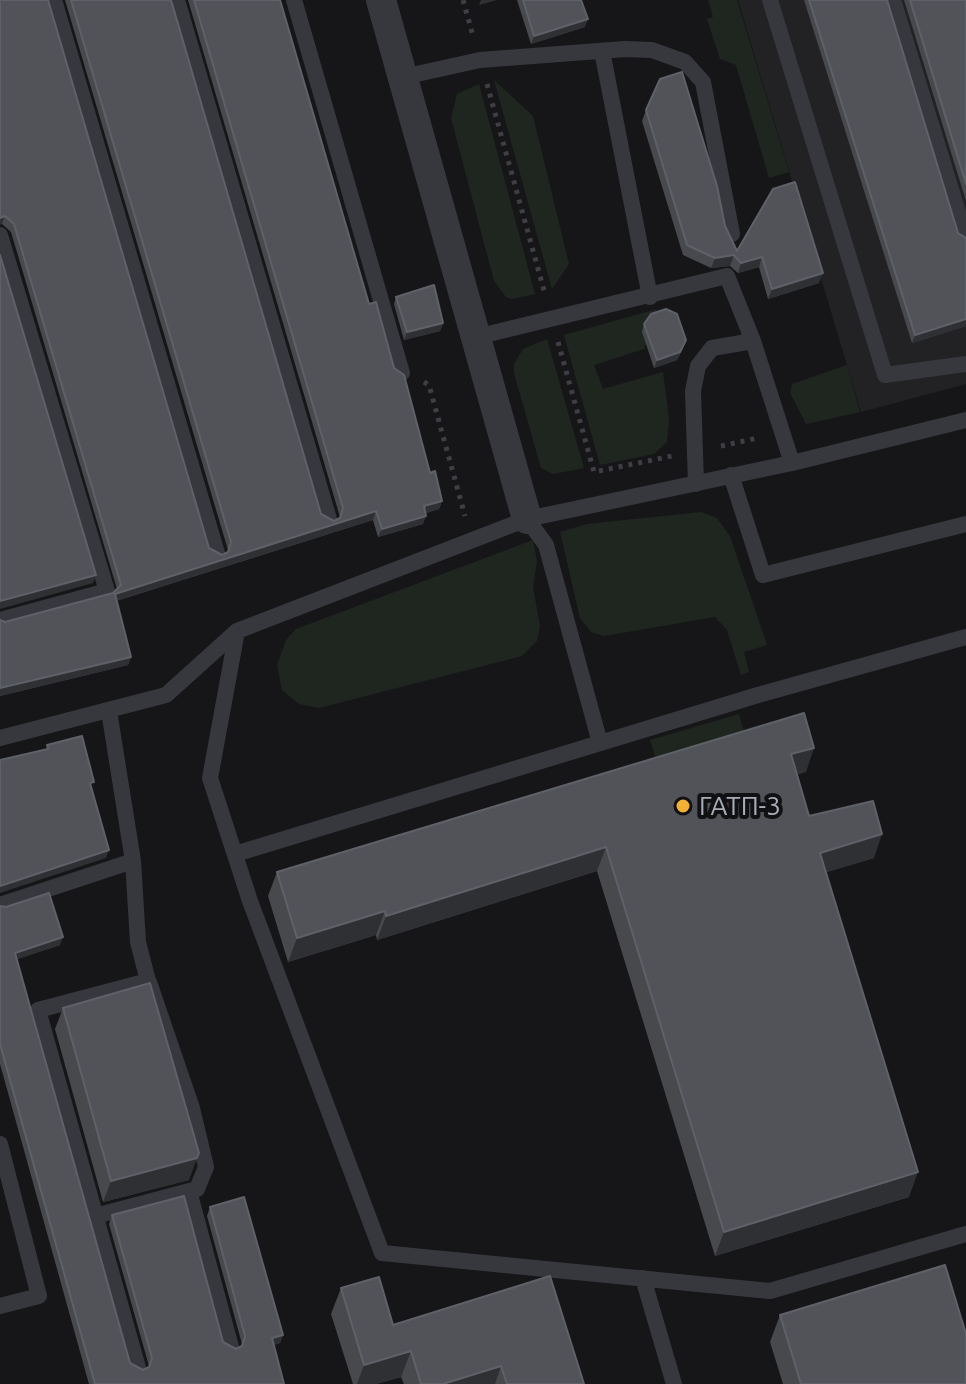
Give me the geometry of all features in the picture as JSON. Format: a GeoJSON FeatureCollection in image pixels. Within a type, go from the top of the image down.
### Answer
{"type":"FeatureCollection","features":[{"type":"Feature","properties":{"kind":"street"},"geometry":{"type":"LineString","coordinates":[[381,0],[527,519]]}},
{"type":"Feature","properties":{"kind":"lane"},"geometry":{"type":"LineString","coordinates":[[54,0],[217,553]]}},
{"type":"Feature","properties":{"kind":"lane"},"geometry":{"type":"LineString","coordinates":[[177,0],[329,519]]}},
{"type":"Feature","properties":{"kind":"lane"},"geometry":{"type":"LineString","coordinates":[[294,0],[402,373]]}},
{"type":"Feature","properties":{"kind":"lane"},"geometry":{"type":"LineString","coordinates":[[770,0],[885,375],[966,364]]}},
{"type":"Feature","properties":{"kind":"lane"},"geometry":{"type":"LineString","coordinates":[[893,0],[966,238]]}},
{"type":"Feature","properties":{"kind":"lane"},"geometry":{"type":"LineString","coordinates":[[403,77],[480,60],[602,51],[652,50],[685,62],[703,82],[732,234]]}},
{"type":"Feature","properties":{"kind":"lane"},"geometry":{"type":"LineString","coordinates":[[602,51],[650,297]]}},
{"type":"Feature","properties":{"kind":"lane"},"geometry":{"type":"LineString","coordinates":[[0,235],[107,591],[0,620]]}},
{"type":"Feature","properties":{"kind":"lane"},"geometry":{"type":"LineString","coordinates":[[476,337],[551,316],[650,297],[727,276],[753,341],[792,463]]}},
{"type":"Feature","properties":{"kind":"lane"},"geometry":{"type":"LineString","coordinates":[[696,484],[693,391],[698,366],[712,348],[753,341]]}},
{"type":"Feature","properties":{"kind":"lane"},"geometry":{"type":"LineString","coordinates":[[0,738],[166,695],[237,631],[527,519],[792,463],[966,420]]}},
{"type":"Feature","properties":{"kind":"lane"},"geometry":{"type":"LineString","coordinates":[[731,475],[763,575],[966,524]]}},
{"type":"Feature","properties":{"kind":"lane"},"geometry":{"type":"LineString","coordinates":[[527,519],[546,545],[600,743]]}},
{"type":"Feature","properties":{"kind":"lane"},"geometry":{"type":"LineString","coordinates":[[237,631],[210,778],[382,1253],[770,1291],[966,1234]]}},
{"type":"Feature","properties":{"kind":"lane"},"geometry":{"type":"LineString","coordinates":[[235,854],[600,743],[966,637]]}},
{"type":"Feature","properties":{"kind":"lane"},"geometry":{"type":"LineString","coordinates":[[95,1216],[197,1189],[206,1167],[192,1108],[148,981],[138,942],[133,861],[109,711]]}},
{"type":"Feature","properties":{"kind":"lane"},"geometry":{"type":"LineString","coordinates":[[0,905],[133,861]]}},
{"type":"Feature","properties":{"kind":"lane"},"geometry":{"type":"LineString","coordinates":[[138,1368],[38,1010],[148,981]]}},
{"type":"Feature","properties":{"kind":"lane"},"geometry":{"type":"LineString","coordinates":[[0,1144],[39,1296],[0,1306]]}},
{"type":"Feature","properties":{"kind":"lane"},"geometry":{"type":"LineString","coordinates":[[189,1191],[231,1347]]}},
{"type":"Feature","properties":{"kind":"lane"},"geometry":{"type":"LineString","coordinates":[[643,1278],[674,1384]]}},
{"type":"Feature","properties":{"kind":"path"},"geometry":{"type":"LineString","coordinates":[[402,373],[429,385],[472,540]]}},
{"type":"Feature","properties":{"kind":"shaded area"},"geometry":{"type":"Polygon","coordinates":[[[708,0],[737,0],[789,172],[769,178],[736,65],[720,59],[707,19],[713,17],[708,0]]]}},
{"type":"Feature","properties":{"kind":"shaded area"},"geometry":{"type":"Polygon","coordinates":[[[738,0],[966,0],[966,384],[861,412],[738,0]]]}},
{"type":"Feature","properties":{"kind":"shaded area"},"geometry":{"type":"Polygon","coordinates":[[[494,80],[533,116],[569,264],[552,289],[494,80]]]}},
{"type":"Feature","properties":{"kind":"shaded area"},"geometry":{"type":"Polygon","coordinates":[[[479,84],[535,294],[512,299],[506,297],[494,281],[451,118],[457,94],[479,84]]]}},
{"type":"Feature","properties":{"kind":"shaded area"},"geometry":{"type":"Polygon","coordinates":[[[657,309],[644,349],[594,365],[603,389],[663,372],[669,419],[667,442],[654,454],[600,465],[564,335],[657,309]]]}},
{"type":"Feature","properties":{"kind":"shaded area"},"geometry":{"type":"Polygon","coordinates":[[[547,339],[584,468],[553,474],[541,468],[514,373],[514,364],[523,349],[547,339]]]}},
{"type":"Feature","properties":{"kind":"shaded area"},"geometry":{"type":"Polygon","coordinates":[[[847,365],[860,412],[806,424],[790,393],[792,384],[847,365]]]}},
{"type":"Feature","properties":{"kind":"shaded area"},"geometry":{"type":"Polygon","coordinates":[[[701,512],[717,518],[730,536],[767,645],[744,652],[749,672],[741,675],[727,630],[715,617],[604,636],[591,632],[580,618],[560,532],[587,524],[701,512]]]}},
{"type":"Feature","properties":{"kind":"shaded area"},"geometry":{"type":"Polygon","coordinates":[[[533,540],[537,561],[533,587],[540,626],[537,641],[522,656],[319,708],[299,704],[282,690],[277,665],[286,640],[296,629],[533,540]]]}},
{"type":"Feature","properties":{"kind":"shaded area"},"geometry":{"type":"Polygon","coordinates":[[[739,714],[744,733],[656,759],[650,740],[739,714]]]}},
{"type":"Feature","properties":{"kind":"building"},"geometry":{"type":"Polygon","coordinates":[[[0,0],[48,0],[209,548],[222,555],[228,552],[231,542],[71,0],[171,0],[321,514],[334,521],[340,518],[343,508],[194,0],[280,0],[369,304],[376,302],[394,368],[404,375],[430,473],[435,471],[442,501],[424,506],[426,516],[382,529],[376,511],[115,594],[131,657],[0,688],[0,620],[5,622],[113,593],[121,585],[14,224],[5,216],[0,218],[0,0]]]}},
{"type":"Feature","properties":{"kind":"building"},"geometry":{"type":"Polygon","coordinates":[[[523,0],[581,0],[588,19],[534,36],[523,0]]]}},
{"type":"Feature","properties":{"kind":"building"},"geometry":{"type":"Polygon","coordinates":[[[809,0],[887,0],[958,233],[966,238],[966,319],[915,335],[809,0]]]}},
{"type":"Feature","properties":{"kind":"building"},"geometry":{"type":"Polygon","coordinates":[[[910,0],[966,0],[966,184],[910,0]]]}},
{"type":"Feature","properties":{"kind":"building"},"geometry":{"type":"Polygon","coordinates":[[[682,72],[717,186],[725,226],[737,251],[773,189],[795,182],[823,273],[772,289],[762,257],[741,263],[734,255],[715,258],[687,245],[646,110],[660,79],[682,72]]]}},
{"type":"Feature","properties":{"kind":"building"},"geometry":{"type":"Polygon","coordinates":[[[0,255],[96,575],[0,601],[0,255]]]}},
{"type":"Feature","properties":{"kind":"building"},"geometry":{"type":"Polygon","coordinates":[[[434,285],[443,323],[407,332],[396,297],[434,285]]]}},
{"type":"Feature","properties":{"kind":"building"},"geometry":{"type":"Polygon","coordinates":[[[666,309],[677,314],[686,340],[680,352],[657,360],[644,324],[651,314],[666,309]]]}},
{"type":"Feature","properties":{"kind":"building"},"geometry":{"type":"Polygon","coordinates":[[[804,713],[814,748],[791,754],[809,816],[873,801],[882,834],[820,853],[918,1172],[724,1232],[606,847],[386,916],[385,911],[297,938],[277,872],[804,713]]]}},
{"type":"Feature","properties":{"kind":"building"},"geometry":{"type":"Polygon","coordinates":[[[82,736],[94,782],[90,783],[109,850],[0,886],[0,760],[48,749],[47,745],[82,736]]]}},
{"type":"Feature","properties":{"kind":"building"},"geometry":{"type":"Polygon","coordinates":[[[49,893],[63,937],[15,953],[130,1363],[143,1370],[149,1367],[152,1358],[112,1215],[184,1196],[223,1342],[236,1349],[242,1346],[245,1336],[210,1207],[244,1197],[283,1335],[272,1338],[284,1384],[95,1384],[0,1044],[0,906],[6,907],[49,893]]]}},
{"type":"Feature","properties":{"kind":"building"},"geometry":{"type":"Polygon","coordinates":[[[150,983],[199,1153],[197,1158],[111,1181],[63,1008],[150,983]]]}},
{"type":"Feature","properties":{"kind":"building"},"geometry":{"type":"Polygon","coordinates":[[[945,1265],[966,1334],[966,1384],[801,1384],[780,1315],[945,1265]]]}},
{"type":"Feature","properties":{"kind":"building"},"geometry":{"type":"Polygon","coordinates":[[[550,1276],[584,1384],[507,1384],[501,1366],[443,1384],[421,1384],[411,1351],[364,1365],[341,1288],[379,1277],[393,1325],[550,1276]]]}},
{"type":"Feature","properties":{"kind":"place","name":"ГАТП-3"},"geometry":{"type":"Point","coordinates":[683,806]}}]}
